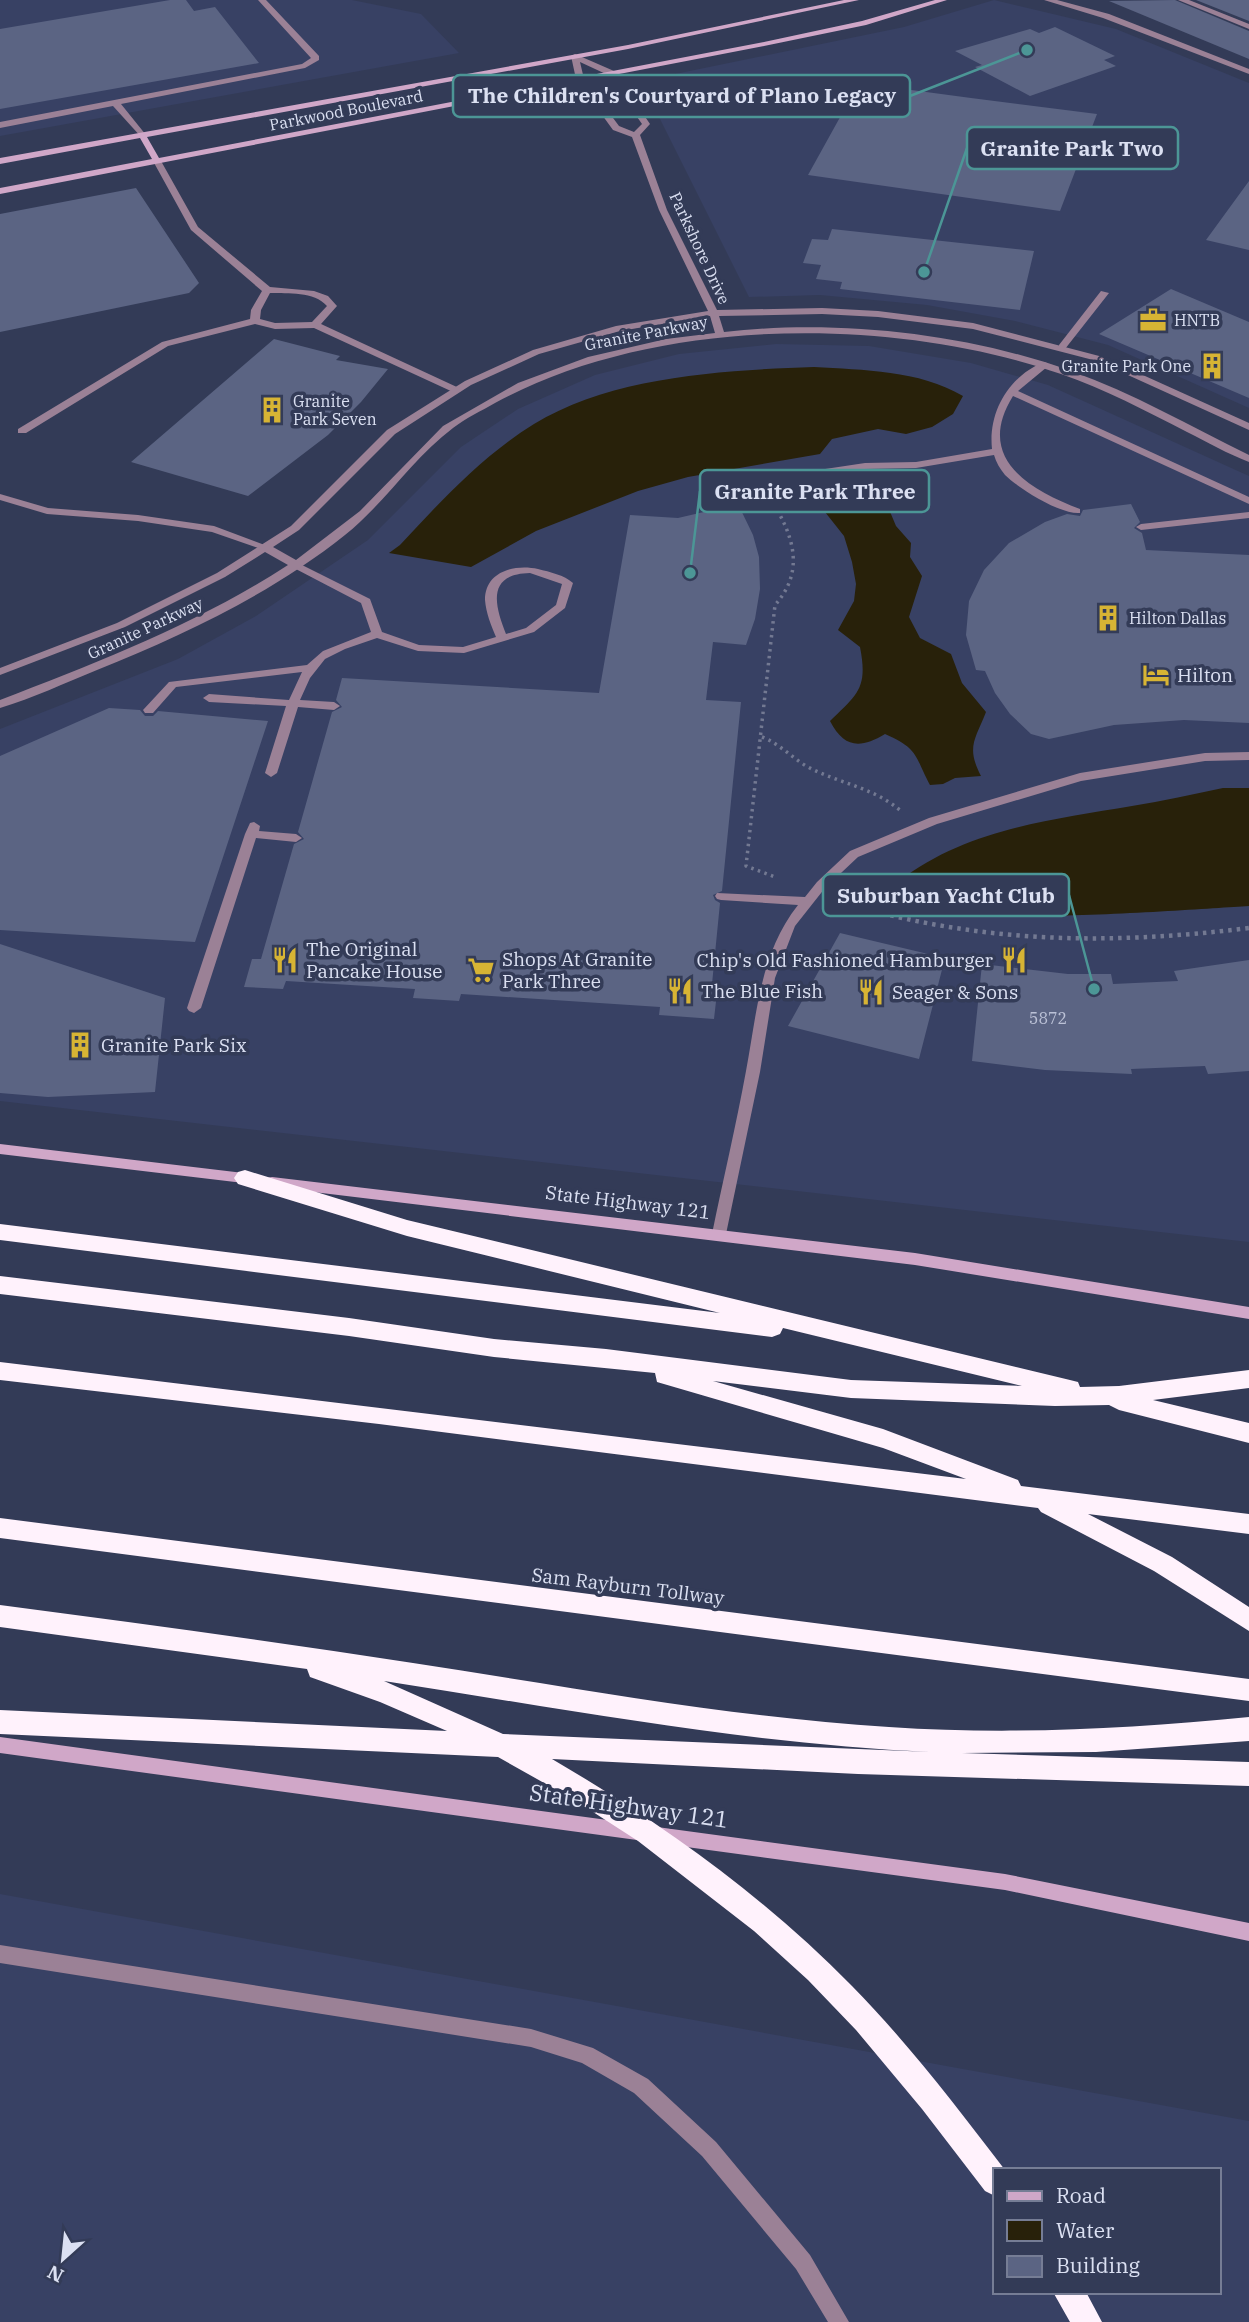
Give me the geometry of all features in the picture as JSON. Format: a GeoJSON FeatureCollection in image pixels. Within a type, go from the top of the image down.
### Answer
{"type":"FeatureCollection","features":[{"type":"Feature","properties":{"kind":"highway"},"geometry":{"type":"LineString","coordinates":[[245,1178],[407,1228],[1249,1433]]}},
{"type":"Feature","properties":{"kind":"highway"},"geometry":{"type":"LineString","coordinates":[[0,1232],[875,1341]]}},
{"type":"Feature","properties":{"kind":"highway"},"geometry":{"type":"LineString","coordinates":[[0,1285],[349,1327],[494,1348],[606,1358],[851,1389],[984,1396],[1119,1395],[1249,1379]]}},
{"type":"Feature","properties":{"kind":"highway"},"geometry":{"type":"LineString","coordinates":[[606,1358],[832,1422],[989,1477],[1082,1521],[1163,1564],[1249,1620]]}},
{"type":"Feature","properties":{"kind":"highway"},"geometry":{"type":"LineString","coordinates":[[0,1371],[379,1415],[1249,1524]]}},
{"type":"Feature","properties":{"kind":"highway","name":"Sam Rayburn Tollway"},"geometry":{"type":"LineString","coordinates":[[0,1528],[1249,1690]]}},
{"type":"Feature","properties":{"kind":"highway"},"geometry":{"type":"LineString","coordinates":[[0,1616],[259,1650],[658,1713],[841,1735],[920,1740],[1055,1742],[1249,1729]]}},
{"type":"Feature","properties":{"kind":"highway"},"geometry":{"type":"LineString","coordinates":[[259,1650],[394,1697],[464,1727],[526,1759],[623,1817],[722,1888],[818,1972],[917,2079],[993,2177]]}},
{"type":"Feature","properties":{"kind":"highway"},"geometry":{"type":"LineString","coordinates":[[0,1722],[858,1762],[1249,1774]]}},
{"type":"Feature","properties":{"kind":"highway"},"geometry":{"type":"LineString","coordinates":[[1069,2294],[1087,2322]]}},
{"type":"Feature","properties":{"kind":"main road","name":"Parkwood Boulevard"},"geometry":{"type":"LineString","coordinates":[[0,161],[700,33],[855,0]]}},
{"type":"Feature","properties":{"kind":"main road","name":"Parkwood Boulevard"},"geometry":{"type":"LineString","coordinates":[[0,191],[828,31],[943,0]]}},
{"type":"Feature","properties":{"kind":"main road"},"geometry":{"type":"LineString","coordinates":[[142,135],[157,161]]}},
{"type":"Feature","properties":{"kind":"main road","name":"State Highway 121"},"geometry":{"type":"LineString","coordinates":[[0,1149],[915,1259],[1249,1313]]}},
{"type":"Feature","properties":{"kind":"main road","name":"State Highway 121"},"geometry":{"type":"LineString","coordinates":[[0,1745],[1005,1882],[1249,1932]]}},
{"type":"Feature","properties":{"kind":"street"},"geometry":{"type":"LineString","coordinates":[[0,125],[305,66],[316,58],[262,0]]}},
{"type":"Feature","properties":{"kind":"street"},"geometry":{"type":"LineString","coordinates":[[1048,0],[1106,16],[1249,72]]}},
{"type":"Feature","properties":{"kind":"street"},"geometry":{"type":"LineString","coordinates":[[1182,0],[1249,27]]}},
{"type":"Feature","properties":{"kind":"street"},"geometry":{"type":"LineString","coordinates":[[575,56],[580,79],[616,128],[636,135]]}},
{"type":"Feature","properties":{"kind":"street","name":"Parkshore Drive"},"geometry":{"type":"LineString","coordinates":[[575,56],[611,74],[646,124],[636,135],[663,210],[713,313],[720,335]]}},
{"type":"Feature","properties":{"kind":"street"},"geometry":{"type":"LineString","coordinates":[[115,103],[142,135]]}},
{"type":"Feature","properties":{"kind":"street"},"geometry":{"type":"LineString","coordinates":[[157,161],[194,228],[267,290],[311,293],[325,298],[332,306],[315,325]]}},
{"type":"Feature","properties":{"kind":"street"},"geometry":{"type":"LineString","coordinates":[[256,321],[256,310],[267,290]]}},
{"type":"Feature","properties":{"kind":"street"},"geometry":{"type":"LineString","coordinates":[[1076,511],[1040,495],[1007,470],[996,440],[1000,410],[1017,385],[1044,365],[1062,347],[1104,293]]}},
{"type":"Feature","properties":{"kind":"street","name":"Granite Parkway"},"geometry":{"type":"LineString","coordinates":[[0,672],[121,625],[221,575],[295,528],[391,432],[456,390],[536,352],[619,328],[713,313],[822,311],[877,314],[973,326],[1062,347],[1140,375],[1249,427]]}},
{"type":"Feature","properties":{"kind":"street"},"geometry":{"type":"LineString","coordinates":[[22,431],[165,344],[256,321],[275,326],[315,325],[456,390]]}},
{"type":"Feature","properties":{"kind":"street","name":"Granite Parkway"},"geometry":{"type":"LineString","coordinates":[[0,704],[124,658],[223,609],[312,555],[370,507],[416,455],[457,420],[521,385],[579,363],[633,349],[720,335],[880,333],[961,345],[1044,365],[1115,393],[1249,459]]}},
{"type":"Feature","properties":{"kind":"street"},"geometry":{"type":"LineString","coordinates":[[1012,392],[1249,501]]}},
{"type":"Feature","properties":{"kind":"street"},"geometry":{"type":"LineString","coordinates":[[758,482],[865,466],[916,465],[1000,452]]}},
{"type":"Feature","properties":{"kind":"street"},"geometry":{"type":"LineString","coordinates":[[0,497],[47,511],[138,518],[214,528],[265,547],[366,601],[377,634]]}},
{"type":"Feature","properties":{"kind":"street"},"geometry":{"type":"LineString","coordinates":[[1141,527],[1249,515]]}},
{"type":"Feature","properties":{"kind":"street"},"geometry":{"type":"LineString","coordinates":[[271,773],[309,668],[330,652],[377,634],[418,648],[464,650],[530,630],[561,606],[568,583],[547,572],[516,568],[498,579],[488,596],[490,616],[502,638]]}},
{"type":"Feature","properties":{"kind":"street"},"geometry":{"type":"LineString","coordinates":[[149,710],[173,684],[309,668]]}},
{"type":"Feature","properties":{"kind":"street"},"geometry":{"type":"LineString","coordinates":[[209,698],[334,706]]}},
{"type":"Feature","properties":{"kind":"street"},"geometry":{"type":"LineString","coordinates":[[719,1234],[768,978],[789,925],[808,901],[855,854],[917,827],[1080,777],[1205,757],[1249,755]]}},
{"type":"Feature","properties":{"kind":"street"},"geometry":{"type":"LineString","coordinates":[[194,1008],[252,830],[296,838]]}},
{"type":"Feature","properties":{"kind":"street"},"geometry":{"type":"LineString","coordinates":[[721,896],[808,901]]}},
{"type":"Feature","properties":{"kind":"street"},"geometry":{"type":"LineString","coordinates":[[0,1954],[531,2038],[586,2055],[642,2086],[709,2149],[803,2262],[839,2322]]}},
{"type":"Feature","properties":{"kind":"path"},"geometry":{"type":"LineString","coordinates":[[758,482],[774,503],[790,537],[793,559],[790,587],[775,606],[746,866],[785,882]]}},
{"type":"Feature","properties":{"kind":"path"},"geometry":{"type":"LineString","coordinates":[[762,737],[776,741],[813,770],[855,782],[875,792],[892,802],[917,827]]}},
{"type":"Feature","properties":{"kind":"path"},"geometry":{"type":"LineString","coordinates":[[822,896],[907,921],[1000,935],[1111,940],[1164,938],[1249,928]]}},
{"type":"Feature","properties":{"kind":"shaded area"},"geometry":{"type":"Polygon","coordinates":[[[0,0],[352,0],[421,14],[459,53],[0,136],[0,0]]]}},
{"type":"Feature","properties":{"kind":"shaded area"},"geometry":{"type":"Polygon","coordinates":[[[994,0],[1116,29],[1249,83],[1249,408],[1108,345],[1015,321],[927,305],[820,295],[749,297],[641,81],[904,27],[994,0]]]}},
{"type":"Feature","properties":{"kind":"shaded area"},"geometry":{"type":"Polygon","coordinates":[[[776,344],[869,346],[971,363],[1048,385],[1249,476],[1249,1242],[0,1101],[0,729],[178,659],[256,616],[368,540],[461,447],[518,409],[595,375],[679,354],[776,344]]]}},
{"type":"Feature","properties":{"kind":"shaded area"},"geometry":{"type":"Polygon","coordinates":[[[0,1894],[1249,2121],[1249,2322],[0,2322],[0,1894]]]}},
{"type":"Feature","properties":{"kind":"water"},"geometry":{"type":"Polygon","coordinates":[[[814,367],[909,376],[946,387],[963,396],[953,414],[932,427],[906,434],[878,429],[832,439],[820,454],[688,477],[638,491],[536,531],[471,567],[389,553],[497,450],[534,424],[565,408],[598,395],[670,379],[744,370],[814,367]]]}},
{"type":"Feature","properties":{"kind":"water"},"geometry":{"type":"Polygon","coordinates":[[[853,481],[883,495],[896,526],[911,543],[910,557],[922,576],[909,617],[920,638],[951,654],[962,683],[986,712],[973,750],[981,776],[955,778],[943,784],[930,785],[914,754],[904,744],[885,734],[868,742],[853,743],[841,737],[830,721],[854,697],[863,672],[860,647],[838,630],[854,601],[856,584],[844,536],[825,512],[800,494],[853,481]]]}},
{"type":"Feature","properties":{"kind":"water"},"geometry":{"type":"Polygon","coordinates":[[[1223,788],[1249,788],[1249,906],[1072,915],[971,914],[934,908],[911,899],[899,881],[925,863],[953,849],[1010,829],[1223,788]]]}},
{"type":"Feature","properties":{"kind":"building"},"geometry":{"type":"Polygon","coordinates":[[[170,0],[186,0],[194,11],[215,7],[259,63],[0,109],[0,29],[170,0]]]}},
{"type":"Feature","properties":{"kind":"building"},"geometry":{"type":"Polygon","coordinates":[[[1175,0],[1249,31],[1249,59],[1109,1],[1175,0]]]}},
{"type":"Feature","properties":{"kind":"building"},"geometry":{"type":"Polygon","coordinates":[[[1196,0],[1249,0],[1249,21],[1196,0]]]}},
{"type":"Feature","properties":{"kind":"building"},"geometry":{"type":"Polygon","coordinates":[[[1055,27],[1115,56],[1104,60],[1116,66],[1030,96],[975,67],[982,65],[955,51],[1030,29],[1039,33],[1055,27]]]}},
{"type":"Feature","properties":{"kind":"building"},"geometry":{"type":"Polygon","coordinates":[[[859,83],[1097,114],[1060,211],[808,175],[859,83]]]}},
{"type":"Feature","properties":{"kind":"building"},"geometry":{"type":"Polygon","coordinates":[[[1249,181],[1249,250],[1206,240],[1249,181]]]}},
{"type":"Feature","properties":{"kind":"building"},"geometry":{"type":"Polygon","coordinates":[[[136,188],[199,283],[189,293],[0,332],[0,214],[136,188]]]}},
{"type":"Feature","properties":{"kind":"building"},"geometry":{"type":"Polygon","coordinates":[[[832,229],[1034,251],[1020,310],[840,289],[842,282],[816,279],[821,265],[803,263],[812,239],[828,240],[832,229]]]}},
{"type":"Feature","properties":{"kind":"building","name":"Granite Park One"},"geometry":{"type":"Polygon","coordinates":[[[1171,289],[1249,322],[1249,398],[1099,334],[1171,289]]]}},
{"type":"Feature","properties":{"kind":"building","name":"Granite Park Seven"},"geometry":{"type":"Polygon","coordinates":[[[274,339],[340,356],[336,360],[388,369],[361,402],[328,435],[248,496],[131,462],[274,339]]]}},
{"type":"Feature","properties":{"kind":"building"},"geometry":{"type":"Polygon","coordinates":[[[738,504],[753,535],[759,557],[760,589],[755,619],[746,645],[713,642],[706,700],[741,702],[722,891],[713,895],[720,903],[712,984],[718,984],[714,1019],[659,1015],[660,1007],[461,994],[459,1001],[413,998],[415,989],[286,981],[283,989],[244,987],[252,959],[261,959],[294,844],[304,839],[298,832],[332,712],[342,707],[336,700],[342,678],[599,693],[630,515],[678,518],[738,504]]]}},
{"type":"Feature","properties":{"kind":"building","name":"Hilton Dallas"},"geometry":{"type":"Polygon","coordinates":[[[1131,504],[1140,522],[1134,528],[1142,533],[1146,550],[1249,555],[1249,723],[1184,720],[1114,725],[1049,739],[1031,734],[1010,714],[995,693],[985,671],[976,670],[966,635],[969,601],[984,570],[1009,543],[1045,522],[1067,514],[1080,516],[1083,510],[1131,504]]]}},
{"type":"Feature","properties":{"kind":"building"},"geometry":{"type":"Polygon","coordinates":[[[109,708],[140,710],[145,716],[153,716],[158,711],[268,721],[195,942],[0,930],[0,756],[109,708]]]}},
{"type":"Feature","properties":{"kind":"building","name":"Seager & Sons"},"geometry":{"type":"Polygon","coordinates":[[[840,933],[945,958],[919,1059],[788,1026],[840,933]]]}},
{"type":"Feature","properties":{"kind":"building","name":"Granite Park Six"},"geometry":{"type":"Polygon","coordinates":[[[0,944],[165,998],[155,1092],[48,1097],[0,1093],[0,944]]]}},
{"type":"Feature","properties":{"kind":"building"},"geometry":{"type":"Polygon","coordinates":[[[1249,960],[1249,1071],[1208,1074],[1205,1066],[1131,1069],[1132,1074],[1045,1070],[972,1061],[982,964],[1068,974],[1111,974],[1113,984],[1178,981],[1174,971],[1249,960]]]}},
{"type":"Feature","properties":{"kind":"place","name":"The Children's Courtyard of Plano Legacy"},"geometry":{"type":"Point","coordinates":[1027,50]}},
{"type":"Feature","properties":{"kind":"place","name":"Granite Park Two"},"geometry":{"type":"Point","coordinates":[924,272]}},
{"type":"Feature","properties":{"kind":"place","name":"HNTB"},"geometry":{"type":"Point","coordinates":[1153,320]}},
{"type":"Feature","properties":{"kind":"place","name":"Granite Park One"},"geometry":{"type":"Point","coordinates":[1212,366]}},
{"type":"Feature","properties":{"kind":"place","name":"Granite Park Seven"},"geometry":{"type":"Point","coordinates":[272,410]}},
{"type":"Feature","properties":{"kind":"place","name":"Granite Park Three"},"geometry":{"type":"Point","coordinates":[690,573]}},
{"type":"Feature","properties":{"kind":"place","name":"Hilton Dallas"},"geometry":{"type":"Point","coordinates":[1108,618]}},
{"type":"Feature","properties":{"kind":"place","name":"Hilton"},"geometry":{"type":"Point","coordinates":[1156,675]}},
{"type":"Feature","properties":{"kind":"place","name":"The Original Pancake House"},"geometry":{"type":"Point","coordinates":[285,960]}},
{"type":"Feature","properties":{"kind":"place","name":"Chip's Old Fashioned Hamburger"},"geometry":{"type":"Point","coordinates":[1014,960]}},
{"type":"Feature","properties":{"kind":"place","name":"Shops At Granite Park Three"},"geometry":{"type":"Point","coordinates":[481,970]}},
{"type":"Feature","properties":{"kind":"place","name":"Suburban Yacht Club"},"geometry":{"type":"Point","coordinates":[1094,989]}},
{"type":"Feature","properties":{"kind":"place","name":"The Blue Fish"},"geometry":{"type":"Point","coordinates":[680,991]}},
{"type":"Feature","properties":{"kind":"place","name":"Seager & Sons"},"geometry":{"type":"Point","coordinates":[871,992]}},
{"type":"Feature","properties":{"kind":"place","name":"Granite Park Six"},"geometry":{"type":"Point","coordinates":[80,1045]}}]}
